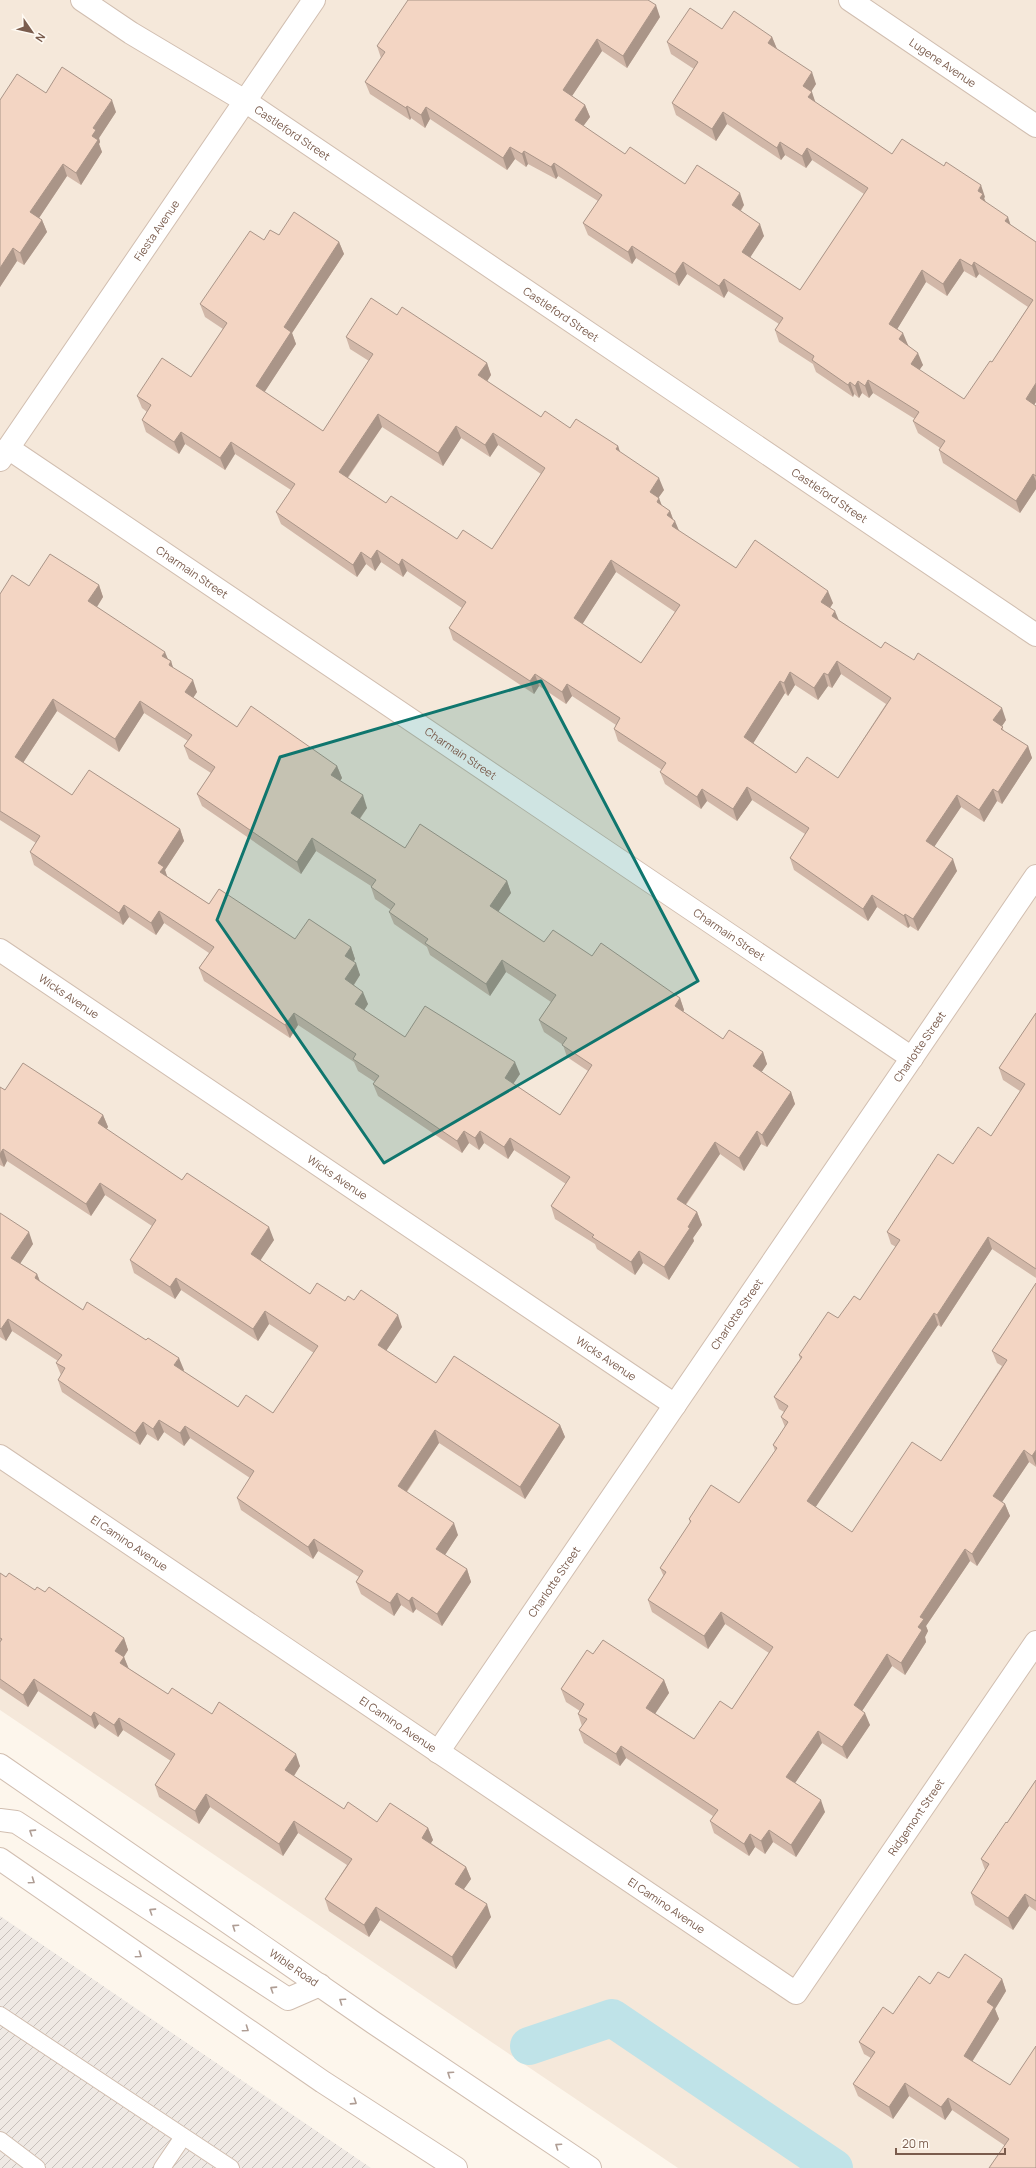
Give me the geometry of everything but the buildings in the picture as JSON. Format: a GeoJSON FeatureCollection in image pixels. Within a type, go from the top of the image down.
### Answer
{"type":"FeatureCollection","features":[{"type":"Feature","properties":{"kind":"street","name":"Castleford Street"},"geometry":{"type":"LineString","coordinates":[[82,0],[131,33],[245,101],[1036,635]]}},
{"type":"Feature","properties":{"kind":"street","name":"Fiesta Avenue"},"geometry":{"type":"LineString","coordinates":[[4,454],[314,0]]}},
{"type":"Feature","properties":{"kind":"street","name":"Lugene Avenue"},"geometry":{"type":"LineString","coordinates":[[850,0],[1036,126]]}},
{"type":"Feature","properties":{"kind":"street","name":"Charmain Street"},"geometry":{"type":"LineString","coordinates":[[4,454],[912,1058]]}},
{"type":"Feature","properties":{"kind":"street","name":"Charlotte Street"},"geometry":{"type":"LineString","coordinates":[[438,1752],[1036,876]]}},
{"type":"Feature","properties":{"kind":"street","name":"Wicks Avenue"},"geometry":{"type":"LineString","coordinates":[[0,950],[675,1405]]}},
{"type":"Feature","properties":{"kind":"street","name":"El Camino Avenue"},"geometry":{"type":"LineString","coordinates":[[0,1456],[796,1993]]}},
{"type":"Feature","properties":{"kind":"street","name":"Ridgemont Street"},"geometry":{"type":"LineString","coordinates":[[796,1993],[1035,1646]]}},
{"type":"Feature","properties":{"kind":"street","name":"Wible Road"},"geometry":{"type":"LineString","coordinates":[[0,1765],[590,2168]]}},
{"type":"Feature","properties":{"kind":"street"},"geometry":{"type":"LineString","coordinates":[[0,1820],[16,1822],[288,1999],[320,1985]]}},
{"type":"Feature","properties":{"kind":"street"},"geometry":{"type":"LineString","coordinates":[[0,1859],[323,2082],[456,2168]]}},
{"type":"Feature","properties":{"kind":"lane"},"geometry":{"type":"LineString","coordinates":[[0,2016],[231,2168]]}},
{"type":"Feature","properties":{"kind":"lane"},"geometry":{"type":"LineString","coordinates":[[162,2168],[183,2137]]}},
{"type":"Feature","properties":{"kind":"lane"},"geometry":{"type":"LineString","coordinates":[[0,2140],[37,2168]]}},
{"type":"Feature","properties":{"kind":"highlighted area"},"geometry":{"type":"Polygon","coordinates":[[[541,681],[698,981],[384,1163],[217,920],[280,757],[541,681]]]}},
{"type":"Feature","properties":{"kind":"shaded area"},"geometry":{"type":"Polygon","coordinates":[[[0,0],[1036,0],[1036,2168],[678,2168],[0,1710],[0,0]]]}},
{"type":"Feature","properties":{"kind":"shaded area"},"geometry":{"type":"Polygon","coordinates":[[[0,1916],[371,2168],[0,2168],[0,1916]]]}},
{"type":"Feature","properties":{"kind":"waterway"},"geometry":{"type":"LineString","coordinates":[[529,2046],[612,2018],[834,2168]]}}]}
